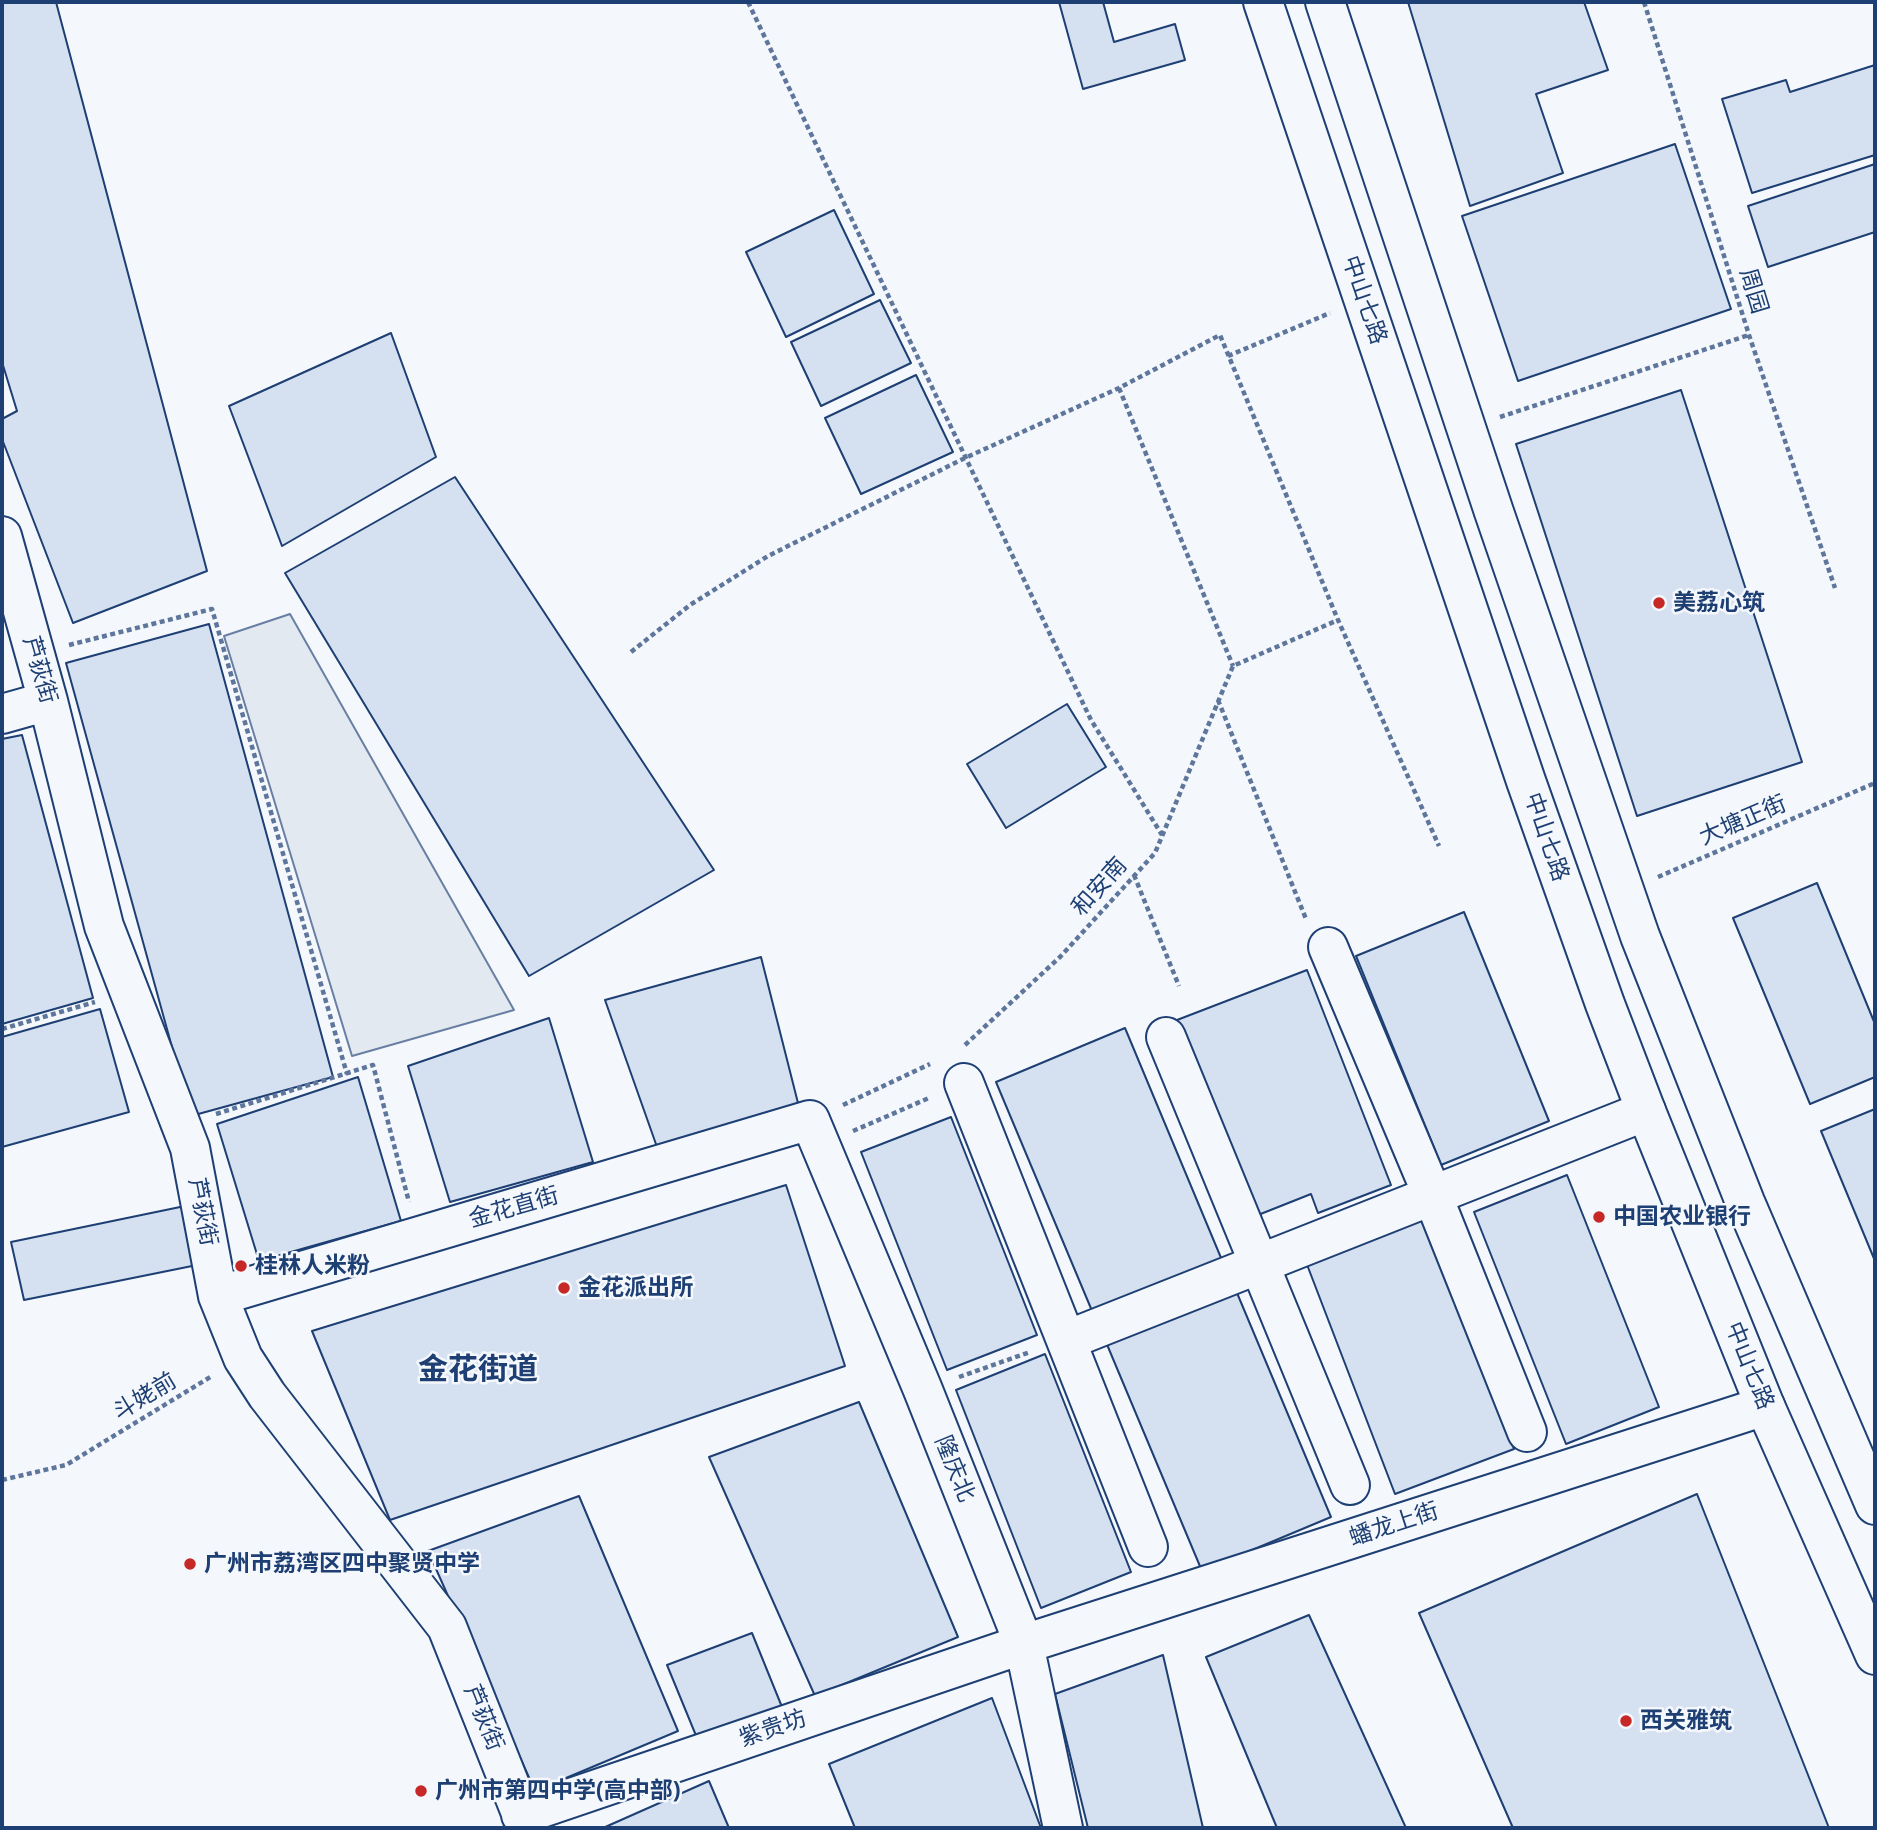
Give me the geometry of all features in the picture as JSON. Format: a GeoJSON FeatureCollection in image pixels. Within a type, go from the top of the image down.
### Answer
{"type":"FeatureCollection","features":[{"type":"Feature","properties":{"kind":"main road","name":"中山七路"},"geometry":{"type":"LineString","coordinates":[[1263,2],[1561,882],[1646,1111],[1765,1406],[1875,1655]]}},
{"type":"Feature","properties":{"kind":"main road"},"geometry":{"type":"LineString","coordinates":[[1325,2],[1466,429],[1671,1017],[1741,1190],[1875,1505]]}},
{"type":"Feature","properties":{"kind":"main road","name":"芦荻街"},"geometry":{"type":"LineString","coordinates":[[2,536],[48,701],[104,926],[190,1148],[218,1296],[243,1358],[267,1395],[447,1627],[524,1822]]}},
{"type":"Feature","properties":{"kind":"main road"},"geometry":{"type":"LineString","coordinates":[[2,714],[48,701]]}},
{"type":"Feature","properties":{"kind":"main road"},"geometry":{"type":"LineString","coordinates":[[1319,938],[1432,1194],[1527,1433]]}},
{"type":"Feature","properties":{"kind":"main road"},"geometry":{"type":"LineString","coordinates":[[1166,1037],[1350,1485]]}},
{"type":"Feature","properties":{"kind":"main road"},"geometry":{"type":"LineString","coordinates":[[957,1062],[1148,1547]]}},
{"type":"Feature","properties":{"kind":"main road"},"geometry":{"type":"LineString","coordinates":[[1067,1340],[1646,1111]]}},
{"type":"Feature","properties":{"kind":"main road","name":"金花直街"},"geometry":{"type":"LineString","coordinates":[[218,1296],[418,1236],[815,1133]]}},
{"type":"Feature","properties":{"kind":"main road","name":"隆庆北"},"geometry":{"type":"LineString","coordinates":[[815,1133],[923,1390],[1024,1644],[1063,1828]]}},
{"type":"Feature","properties":{"kind":"main road","name":"蟠龙上街"},"geometry":{"type":"LineString","coordinates":[[1024,1644],[1765,1406]]}},
{"type":"Feature","properties":{"kind":"main road","name":"紫贵坊"},"geometry":{"type":"LineString","coordinates":[[524,1822],[1024,1644]]}},
{"type":"Feature","properties":{"kind":"path"},"geometry":{"type":"LineString","coordinates":[[748,2],[1091,720],[1162,835]]}},
{"type":"Feature","properties":{"kind":"path","name":"周园"},"geometry":{"type":"LineString","coordinates":[[1644,2],[1749,335],[1835,588]]}},
{"type":"Feature","properties":{"kind":"path"},"geometry":{"type":"LineString","coordinates":[[1228,356],[1364,299]]}},
{"type":"Feature","properties":{"kind":"path"},"geometry":{"type":"LineString","coordinates":[[631,652],[690,605],[768,556],[965,458],[1119,388],[1220,335],[1338,620],[1439,846]]}},
{"type":"Feature","properties":{"kind":"path"},"geometry":{"type":"LineString","coordinates":[[1466,429],[1749,335]]}},
{"type":"Feature","properties":{"kind":"path"},"geometry":{"type":"LineString","coordinates":[[1119,388],[1233,666],[1338,620]]}},
{"type":"Feature","properties":{"kind":"path"},"geometry":{"type":"LineString","coordinates":[[34,653],[212,609],[347,1074]]}},
{"type":"Feature","properties":{"kind":"path","name":"和安南"},"geometry":{"type":"LineString","coordinates":[[815,1133],[957,1062],[1060,957],[1155,853],[1233,666]]}},
{"type":"Feature","properties":{"kind":"path"},"geometry":{"type":"LineString","coordinates":[[1218,700],[1319,938]]}},
{"type":"Feature","properties":{"kind":"path","name":"大塘正街"},"geometry":{"type":"LineString","coordinates":[[1625,891],[1875,783]]}},
{"type":"Feature","properties":{"kind":"path"},"geometry":{"type":"LineString","coordinates":[[1134,875],[1179,986]]}},
{"type":"Feature","properties":{"kind":"path"},"geometry":{"type":"LineString","coordinates":[[2,1029],[130,992]]}},
{"type":"Feature","properties":{"kind":"path"},"geometry":{"type":"LineString","coordinates":[[815,1133],[957,1062]]}},
{"type":"Feature","properties":{"kind":"path"},"geometry":{"type":"LineString","coordinates":[[180,1125],[373,1065],[418,1236]]}},
{"type":"Feature","properties":{"kind":"path"},"geometry":{"type":"LineString","coordinates":[[923,1390],[1067,1340]]}},
{"type":"Feature","properties":{"kind":"path","name":"斗姥前"},"geometry":{"type":"LineString","coordinates":[[2,1480],[66,1465],[243,1358]]}},
{"type":"Feature","properties":{"kind":"shaded area"},"geometry":{"type":"Polygon","coordinates":[[[290,614],[514,1010],[352,1056],[224,636],[290,614]]]}},
{"type":"Feature","properties":{"kind":"building"},"geometry":{"type":"Polygon","coordinates":[[[2,2],[56,2],[207,571],[73,623],[2,439],[2,419],[17,411],[2,362],[2,2]]]}},
{"type":"Feature","properties":{"kind":"building"},"geometry":{"type":"Polygon","coordinates":[[[1059,2],[1103,2],[1114,42],[1175,24],[1185,60],[1083,89],[1059,2]]]}},
{"type":"Feature","properties":{"kind":"building"},"geometry":{"type":"Polygon","coordinates":[[[1408,2],[1584,2],[1608,70],[1536,94],[1563,173],[1470,206],[1408,2]]]}},
{"type":"Feature","properties":{"kind":"building"},"geometry":{"type":"Polygon","coordinates":[[[1875,65],[1875,155],[1752,193],[1722,99],[1786,80],[1790,92],[1875,65]]]}},
{"type":"Feature","properties":{"kind":"building"},"geometry":{"type":"Polygon","coordinates":[[[1675,144],[1731,309],[1518,381],[1462,216],[1675,144]]]}},
{"type":"Feature","properties":{"kind":"building"},"geometry":{"type":"Polygon","coordinates":[[[1875,164],[1875,232],[1768,267],[1748,206],[1875,164]]]}},
{"type":"Feature","properties":{"kind":"building"},"geometry":{"type":"Polygon","coordinates":[[[834,210],[874,294],[786,337],[746,252],[834,210]]]}},
{"type":"Feature","properties":{"kind":"building"},"geometry":{"type":"Polygon","coordinates":[[[880,300],[911,363],[821,406],[791,342],[880,300]]]}},
{"type":"Feature","properties":{"kind":"building"},"geometry":{"type":"Polygon","coordinates":[[[391,333],[436,457],[282,546],[229,406],[391,333]]]}},
{"type":"Feature","properties":{"kind":"building"},"geometry":{"type":"Polygon","coordinates":[[[916,375],[953,452],[861,494],[825,418],[916,375]]]}},
{"type":"Feature","properties":{"kind":"building","name":"美荔心筑"},"geometry":{"type":"Polygon","coordinates":[[[1681,390],[1802,762],[1637,816],[1516,444],[1681,390]]]}},
{"type":"Feature","properties":{"kind":"building"},"geometry":{"type":"Polygon","coordinates":[[[455,477],[714,870],[529,976],[285,573],[455,477]]]}},
{"type":"Feature","properties":{"kind":"building"},"geometry":{"type":"Polygon","coordinates":[[[209,624],[333,1077],[191,1116],[66,663],[209,624]]]}},
{"type":"Feature","properties":{"kind":"building"},"geometry":{"type":"Polygon","coordinates":[[[1067,704],[1106,767],[1006,828],[967,764],[1067,704]]]}},
{"type":"Feature","properties":{"kind":"building"},"geometry":{"type":"Polygon","coordinates":[[[22,735],[93,998],[2,1024],[2,739],[22,735]]]}},
{"type":"Feature","properties":{"kind":"building"},"geometry":{"type":"Polygon","coordinates":[[[1817,883],[1875,1024],[1875,1077],[1810,1104],[1733,918],[1817,883]]]}},
{"type":"Feature","properties":{"kind":"building"},"geometry":{"type":"Polygon","coordinates":[[[1464,912],[1549,1121],[1441,1165],[1356,956],[1464,912]]]}},
{"type":"Feature","properties":{"kind":"building"},"geometry":{"type":"Polygon","coordinates":[[[761,957],[799,1107],[657,1147],[605,1000],[761,957]]]}},
{"type":"Feature","properties":{"kind":"building"},"geometry":{"type":"Polygon","coordinates":[[[1307,970],[1391,1185],[1318,1213],[1311,1194],[1253,1217],[1177,1020],[1307,970]]]}},
{"type":"Feature","properties":{"kind":"building"},"geometry":{"type":"Polygon","coordinates":[[[100,1009],[129,1112],[2,1147],[2,1037],[100,1009]]]}},
{"type":"Feature","properties":{"kind":"building"},"geometry":{"type":"Polygon","coordinates":[[[549,1018],[593,1162],[450,1202],[408,1066],[549,1018]]]}},
{"type":"Feature","properties":{"kind":"building"},"geometry":{"type":"Polygon","coordinates":[[[1125,1028],[1224,1265],[1095,1318],[996,1082],[1125,1028]]]}},
{"type":"Feature","properties":{"kind":"building"},"geometry":{"type":"Polygon","coordinates":[[[358,1077],[401,1221],[259,1261],[217,1124],[358,1077]]]}},
{"type":"Feature","properties":{"kind":"building"},"geometry":{"type":"Polygon","coordinates":[[[1875,1109],[1875,1261],[1821,1131],[1875,1109]]]}},
{"type":"Feature","properties":{"kind":"building"},"geometry":{"type":"Polygon","coordinates":[[[951,1117],[1037,1335],[947,1370],[861,1152],[951,1117]]]}},
{"type":"Feature","properties":{"kind":"building"},"geometry":{"type":"Polygon","coordinates":[[[1567,1175],[1659,1407],[1566,1444],[1474,1212],[1567,1175]]]}},
{"type":"Feature","properties":{"kind":"building"},"geometry":{"type":"Polygon","coordinates":[[[786,1185],[845,1366],[390,1520],[312,1331],[786,1185]]]}},
{"type":"Feature","properties":{"kind":"building"},"geometry":{"type":"Polygon","coordinates":[[[185,1206],[197,1265],[24,1300],[11,1242],[185,1206]]]}},
{"type":"Feature","properties":{"kind":"building"},"geometry":{"type":"Polygon","coordinates":[[[1425,1216],[1514,1449],[1395,1494],[1306,1262],[1425,1216]]]}},
{"type":"Feature","properties":{"kind":"building"},"geometry":{"type":"Polygon","coordinates":[[[1232,1281],[1331,1517],[1202,1571],[1103,1335],[1232,1281]]]}},
{"type":"Feature","properties":{"kind":"building"},"geometry":{"type":"Polygon","coordinates":[[[1045,1354],[1131,1572],[1041,1608],[956,1390],[1045,1354]]]}},
{"type":"Feature","properties":{"kind":"building"},"geometry":{"type":"Polygon","coordinates":[[[859,1402],[958,1637],[815,1696],[709,1457],[859,1402]]]}},
{"type":"Feature","properties":{"kind":"building","name":"西关雅筑"},"geometry":{"type":"Polygon","coordinates":[[[1697,1494],[1829,1828],[1513,1828],[1419,1613],[1697,1494]]]}},
{"type":"Feature","properties":{"kind":"building"},"geometry":{"type":"Polygon","coordinates":[[[579,1496],[678,1731],[535,1791],[428,1551],[579,1496]]]}},
{"type":"Feature","properties":{"kind":"building"},"geometry":{"type":"Polygon","coordinates":[[[1309,1615],[1406,1828],[1277,1828],[1206,1657],[1309,1615]]]}},
{"type":"Feature","properties":{"kind":"building"},"geometry":{"type":"Polygon","coordinates":[[[752,1633],[782,1707],[697,1738],[667,1665],[752,1633]]]}},
{"type":"Feature","properties":{"kind":"building"},"geometry":{"type":"Polygon","coordinates":[[[1163,1655],[1203,1828],[1088,1828],[1055,1694],[1163,1655]]]}},
{"type":"Feature","properties":{"kind":"building"},"geometry":{"type":"Polygon","coordinates":[[[992,1698],[1041,1828],[855,1828],[829,1764],[992,1698]]]}},
{"type":"Feature","properties":{"kind":"building"},"geometry":{"type":"Polygon","coordinates":[[[709,1781],[729,1828],[603,1828],[709,1781]]]}},
{"type":"Feature","properties":{"kind":"place","name":"美荔心筑"},"geometry":{"type":"Point","coordinates":[1659,603]}},
{"type":"Feature","properties":{"kind":"place","name":"中国农业银行"},"geometry":{"type":"Point","coordinates":[1599,1217]}},
{"type":"Feature","properties":{"kind":"place","name":"桂林人米粉"},"geometry":{"type":"Point","coordinates":[241,1266]}},
{"type":"Feature","properties":{"kind":"place","name":"金花派出所"},"geometry":{"type":"Point","coordinates":[564,1288]}},
{"type":"Feature","properties":{"kind":"place","name":"广州市荔湾区四中聚贤中学"},"geometry":{"type":"Point","coordinates":[190,1564]}},
{"type":"Feature","properties":{"kind":"place","name":"西关雅筑"},"geometry":{"type":"Point","coordinates":[1626,1721]}},
{"type":"Feature","properties":{"kind":"place","name":"广州市第四中学(高中部)"},"geometry":{"type":"Point","coordinates":[421,1791]}},
{"type":"Feature","properties":{"kind":"district","name":"金花街道"},"geometry":{"type":"Point","coordinates":[478,1370]}}]}
